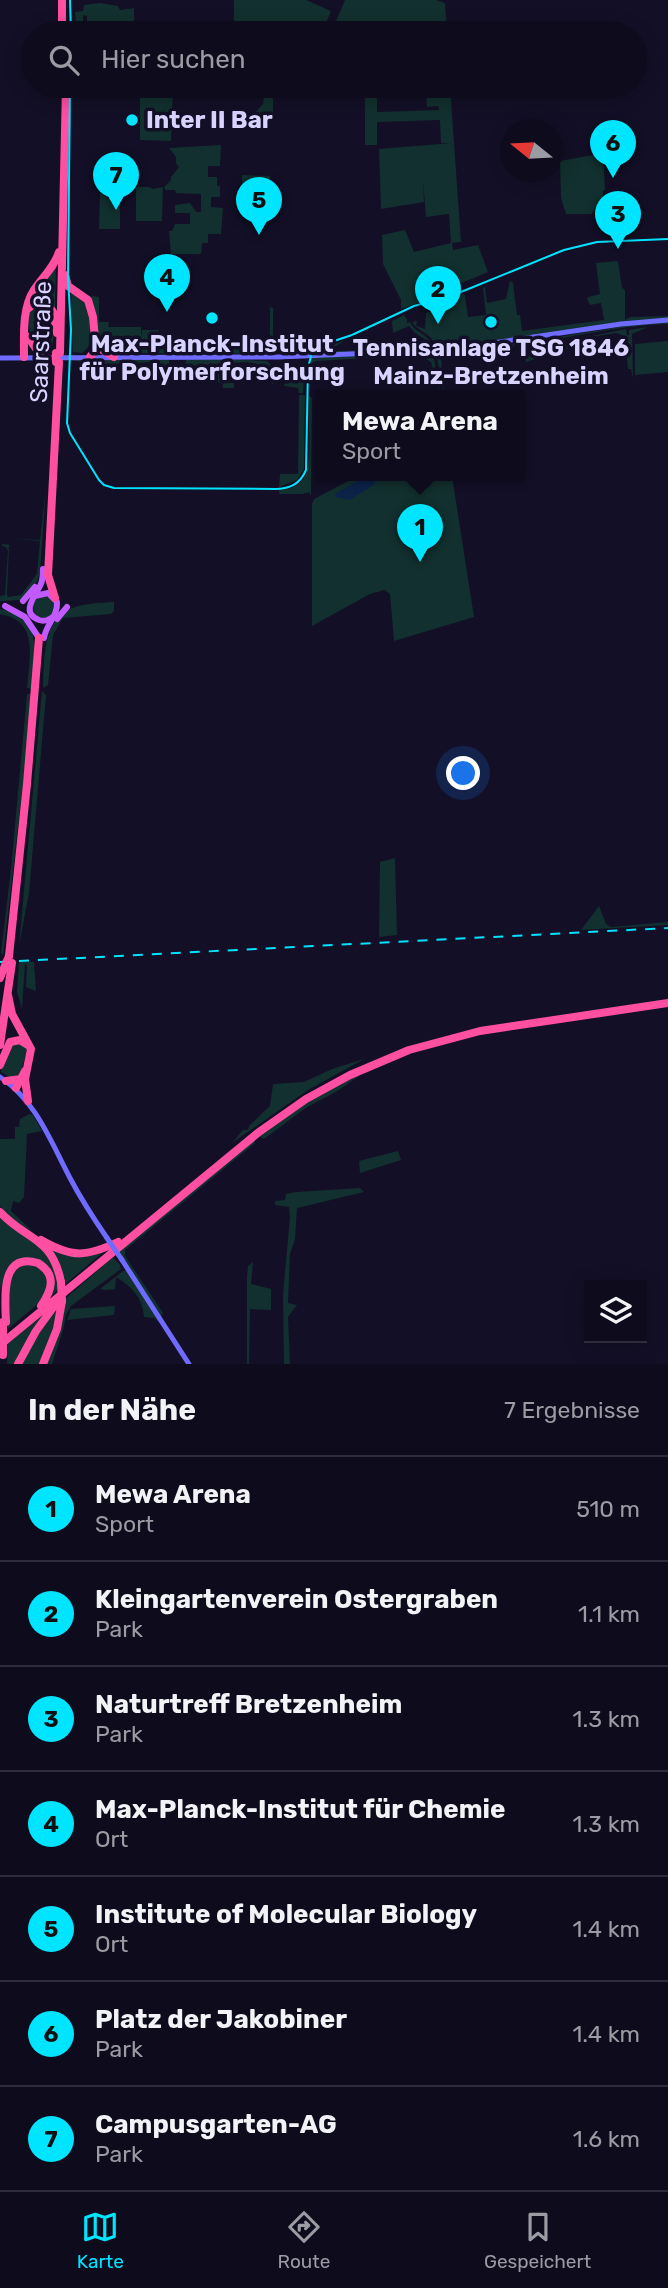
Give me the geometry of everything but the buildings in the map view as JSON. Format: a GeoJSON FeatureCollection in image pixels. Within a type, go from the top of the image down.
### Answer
{"type":"FeatureCollection","features":[{"type":"Feature","properties":{"kind":"highway"},"geometry":{"type":"LineString","coordinates":[[64,0],[64,21]]}},
{"type":"Feature","properties":{"kind":"highway","name":"Saarstraße"},"geometry":{"type":"LineString","coordinates":[[55,598],[48,575],[64,98]]}},
{"type":"Feature","properties":{"kind":"highway","name":"Saarstraße"},"geometry":{"type":"LineString","coordinates":[[43,569],[56,358],[62,306],[64,98]]}},
{"type":"Feature","properties":{"kind":"highway"},"geometry":{"type":"LineString","coordinates":[[24,357],[26,316],[30,298],[60,252]]}},
{"type":"Feature","properties":{"kind":"highway"},"geometry":{"type":"LineString","coordinates":[[63,265],[67,285],[88,300],[96,342],[96,351],[90,357]]}},
{"type":"Feature","properties":{"kind":"highway"},"geometry":{"type":"LineString","coordinates":[[62,306],[68,293],[78,292]]}},
{"type":"Feature","properties":{"kind":"highway"},"geometry":{"type":"LineString","coordinates":[[24,357],[29,351],[28,312],[32,304],[38,301],[46,303],[51,309],[57,333]]}},
{"type":"Feature","properties":{"kind":"highway"},"geometry":{"type":"LineString","coordinates":[[90,357],[94,328]]}},
{"type":"Feature","properties":{"kind":"highway"},"geometry":{"type":"LineString","coordinates":[[28,337],[37,350],[56,358]]}},
{"type":"Feature","properties":{"kind":"highway"},"geometry":{"type":"LineString","coordinates":[[96,342],[101,349],[114,357]]}},
{"type":"Feature","properties":{"kind":"highway"},"geometry":{"type":"LineString","coordinates":[[0,1020],[9,961],[41,638]]}},
{"type":"Feature","properties":{"kind":"highway"},"geometry":{"type":"LineString","coordinates":[[0,978],[9,961]]}},
{"type":"Feature","properties":{"kind":"highway"},"geometry":{"type":"LineString","coordinates":[[0,1045],[8,995],[9,961]]}},
{"type":"Feature","properties":{"kind":"highway"},"geometry":{"type":"LineString","coordinates":[[8,995],[12,1014],[30,1045],[31,1054],[23,1079],[16,1088]]}},
{"type":"Feature","properties":{"kind":"highway"},"geometry":{"type":"LineString","coordinates":[[3,1349],[41,1306],[120,1241],[275,1116],[330,1081],[382,1056],[432,1039],[478,1028],[668,1001]]}},
{"type":"Feature","properties":{"kind":"highway"},"geometry":{"type":"LineString","coordinates":[[3,1349],[67,1290],[259,1132],[306,1099],[350,1074],[409,1050],[469,1034],[668,1001]]}},
{"type":"Feature","properties":{"kind":"highway"},"geometry":{"type":"LineString","coordinates":[[0,1065],[9,1044],[16,1040],[25,1042],[29,1055],[23,1079],[28,1101]]}},
{"type":"Feature","properties":{"kind":"highway"},"geometry":{"type":"LineString","coordinates":[[3,1079],[23,1079]]}},
{"type":"Feature","properties":{"kind":"highway"},"geometry":{"type":"LineString","coordinates":[[0,1212],[34,1236],[74,1254],[96,1251],[120,1241]]}},
{"type":"Feature","properties":{"kind":"highway"},"geometry":{"type":"LineString","coordinates":[[34,1236],[53,1258],[61,1282],[62,1301],[57,1329],[42,1364]]}},
{"type":"Feature","properties":{"kind":"highway"},"geometry":{"type":"LineString","coordinates":[[3,1349],[6,1283],[10,1270],[21,1262],[38,1263],[50,1275],[51,1288],[41,1306]]}},
{"type":"Feature","properties":{"kind":"highway"},"geometry":{"type":"LineString","coordinates":[[18,1364],[36,1331],[67,1290]]}},
{"type":"Feature","properties":{"kind":"highway"},"geometry":{"type":"LineString","coordinates":[[0,1296],[3,1318]]}},
{"type":"Feature","properties":{"kind":"main road"},"geometry":{"type":"LineString","coordinates":[[0,358],[285,357],[442,349],[668,320]]}},
{"type":"Feature","properties":{"kind":"main road"},"geometry":{"type":"LineString","coordinates":[[23,601],[39,582],[43,569]]}},
{"type":"Feature","properties":{"kind":"main road","name":"Saarstraße"},"geometry":{"type":"LineString","coordinates":[[34,597],[41,584],[43,569]]}},
{"type":"Feature","properties":{"kind":"main road"},"geometry":{"type":"LineString","coordinates":[[46,593],[55,598],[58,608],[41,638],[30,605],[34,597],[46,593]]}},
{"type":"Feature","properties":{"kind":"main road"},"geometry":{"type":"LineString","coordinates":[[5,606],[28,620],[41,638]]}},
{"type":"Feature","properties":{"kind":"main road"},"geometry":{"type":"LineString","coordinates":[[41,638],[67,607]]}},
{"type":"Feature","properties":{"kind":"main road"},"geometry":{"type":"LineString","coordinates":[[32,615],[43,621],[54,616]]}},
{"type":"Feature","properties":{"kind":"main road"},"geometry":{"type":"LineString","coordinates":[[3,1079],[28,1101],[83,1201],[189,1364]]}},
{"type":"Feature","properties":{"kind":"green space"},"geometry":{"type":"Polygon","coordinates":[[[234,0],[306,0],[331,11],[327,21],[234,21],[234,0]]]}},
{"type":"Feature","properties":{"kind":"green space"},"geometry":{"type":"Polygon","coordinates":[[[345,0],[436,0],[445,3],[446,21],[336,21],[345,0]]]}},
{"type":"Feature","properties":{"kind":"green space"},"geometry":{"type":"Polygon","coordinates":[[[100,3],[118,6],[120,10],[134,8],[134,21],[87,21],[87,16],[83,15],[83,21],[76,21],[75,12],[83,11],[84,5],[100,3]]]}},
{"type":"Feature","properties":{"kind":"green space"},"geometry":{"type":"Polygon","coordinates":[[[140,98],[173,98],[171,141],[140,140],[140,98]]]}},
{"type":"Feature","properties":{"kind":"green space"},"geometry":{"type":"Polygon","coordinates":[[[264,98],[273,98],[273,119],[262,125],[258,124],[255,113],[263,104],[264,98]]]}},
{"type":"Feature","properties":{"kind":"green space"},"geometry":{"type":"Polygon","coordinates":[[[365,98],[377,98],[377,112],[439,110],[438,106],[427,107],[426,98],[451,98],[461,242],[452,243],[453,250],[478,245],[488,272],[428,297],[440,294],[438,296],[401,309],[401,300],[383,264],[382,235],[405,230],[414,252],[451,243],[449,214],[426,217],[423,180],[424,202],[381,209],[379,149],[452,143],[441,143],[440,120],[377,122],[377,145],[365,145],[365,98]]]}},
{"type":"Feature","properties":{"kind":"green space"},"geometry":{"type":"Polygon","coordinates":[[[221,145],[220,166],[208,166],[208,177],[217,177],[217,186],[220,186],[220,197],[211,197],[211,207],[223,208],[221,234],[208,234],[208,243],[202,243],[201,254],[171,254],[169,231],[172,231],[175,224],[190,224],[190,213],[175,213],[175,205],[190,203],[196,212],[201,212],[201,194],[165,190],[164,187],[179,167],[169,148],[221,145]]]}},
{"type":"Feature","properties":{"kind":"green space"},"geometry":{"type":"Polygon","coordinates":[[[603,153],[605,190],[592,214],[566,214],[561,198],[563,160],[603,153]]]}},
{"type":"Feature","properties":{"kind":"green space"},"geometry":{"type":"Polygon","coordinates":[[[242,175],[270,176],[271,186],[249,186],[248,210],[242,210],[242,175]]]}},
{"type":"Feature","properties":{"kind":"green space"},"geometry":{"type":"Polygon","coordinates":[[[136,187],[163,187],[162,221],[136,221],[136,187]]]}},
{"type":"Feature","properties":{"kind":"green space"},"geometry":{"type":"Polygon","coordinates":[[[103,188],[113,188],[114,192],[120,192],[120,229],[99,229],[100,192],[103,188]]]}},
{"type":"Feature","properties":{"kind":"green space"},"geometry":{"type":"Polygon","coordinates":[[[618,261],[622,288],[625,290],[625,320],[630,317],[668,316],[668,319],[436,348],[432,339],[418,329],[412,322],[417,321],[416,326],[425,329],[426,313],[439,307],[441,299],[463,294],[468,317],[486,315],[483,288],[485,287],[487,303],[506,299],[510,281],[513,283],[522,331],[604,320],[601,303],[590,305],[587,299],[600,294],[596,263],[618,261]]]}},
{"type":"Feature","properties":{"kind":"green space"},"geometry":{"type":"Polygon","coordinates":[[[56,266],[55,307],[54,309],[33,296],[56,266]]]}},
{"type":"Feature","properties":{"kind":"green space"},"geometry":{"type":"Polygon","coordinates":[[[71,293],[84,298],[92,327],[91,341],[82,353],[73,352],[71,293]]]}},
{"type":"Feature","properties":{"kind":"green space"},"geometry":{"type":"Polygon","coordinates":[[[90,297],[99,297],[99,322],[109,322],[108,327],[141,327],[141,339],[142,330],[159,330],[159,338],[164,343],[161,347],[180,349],[180,354],[112,352],[103,349],[98,341],[90,297]]]}},
{"type":"Feature","properties":{"kind":"green space"},"geometry":{"type":"Polygon","coordinates":[[[37,303],[50,309],[54,333],[52,353],[37,349],[30,331],[30,313],[37,303]]]}},
{"type":"Feature","properties":{"kind":"green space"},"geometry":{"type":"Polygon","coordinates":[[[270,307],[273,308],[273,341],[270,353],[199,354],[198,349],[188,348],[188,342],[206,347],[238,346],[244,340],[263,342],[270,336],[270,307]]]}},
{"type":"Feature","properties":{"kind":"green space"},"geometry":{"type":"Polygon","coordinates":[[[404,315],[407,323],[410,322],[426,337],[433,348],[318,353],[325,347],[344,341],[333,348],[334,351],[370,350],[370,344],[373,342],[376,348],[427,344],[426,340],[409,326],[393,333],[392,321],[404,315]]]}},
{"type":"Feature","properties":{"kind":"green space"},"geometry":{"type":"Polygon","coordinates":[[[668,322],[502,348],[446,351],[521,343],[625,326],[668,322]]]}},
{"type":"Feature","properties":{"kind":"green space"},"geometry":{"type":"Polygon","coordinates":[[[648,327],[632,334],[633,378],[631,369],[628,369],[622,335],[616,333],[572,340],[626,329],[629,335],[629,330],[648,327]]]}},
{"type":"Feature","properties":{"kind":"green space"},"geometry":{"type":"Polygon","coordinates":[[[668,341],[668,372],[635,375],[635,344],[668,341]]]}},
{"type":"Feature","properties":{"kind":"green space"},"geometry":{"type":"Polygon","coordinates":[[[582,344],[526,362],[525,349],[582,344]]]}},
{"type":"Feature","properties":{"kind":"green space"},"geometry":{"type":"Polygon","coordinates":[[[433,351],[425,355],[439,354],[441,357],[444,390],[437,357],[434,358],[439,390],[431,362],[424,358],[408,358],[420,355],[316,361],[312,363],[309,392],[311,358],[433,351]]]}},
{"type":"Feature","properties":{"kind":"green space"},"geometry":{"type":"Polygon","coordinates":[[[199,358],[267,361],[273,367],[275,383],[272,384],[269,370],[254,363],[227,364],[202,370],[201,367],[186,366],[186,360],[199,358]]]}},
{"type":"Feature","properties":{"kind":"green space"},"geometry":{"type":"Polygon","coordinates":[[[72,360],[169,360],[169,366],[178,367],[178,371],[152,362],[96,365],[72,360]]]}},
{"type":"Feature","properties":{"kind":"green space"},"geometry":{"type":"Polygon","coordinates":[[[220,366],[254,366],[266,369],[269,374],[228,373],[228,383],[234,383],[234,388],[223,388],[223,384],[218,382],[220,366]]]}},
{"type":"Feature","properties":{"kind":"green space"},"geometry":{"type":"Polygon","coordinates":[[[300,367],[304,374],[303,393],[299,393],[298,388],[284,386],[287,370],[300,367]]]}},
{"type":"Feature","properties":{"kind":"green space"},"geometry":{"type":"Polygon","coordinates":[[[299,395],[305,395],[304,469],[297,480],[279,487],[280,474],[298,474],[299,395]]]}},
{"type":"Feature","properties":{"kind":"green space"},"geometry":{"type":"Polygon","coordinates":[[[308,395],[312,398],[311,496],[309,492],[279,494],[279,490],[298,484],[306,474],[309,447],[308,395]]]}},
{"type":"Feature","properties":{"kind":"green space"},"geometry":{"type":"Polygon","coordinates":[[[348,481],[453,481],[474,617],[394,641],[390,594],[384,590],[370,594],[312,626],[314,499],[348,481]]]}},
{"type":"Feature","properties":{"kind":"green space"},"geometry":{"type":"Polygon","coordinates":[[[46,488],[37,582],[22,600],[0,601],[0,596],[5,595],[8,551],[2,544],[11,545],[8,597],[21,595],[37,574],[40,541],[14,539],[40,540],[46,488]]]}},
{"type":"Feature","properties":{"kind":"green space"},"geometry":{"type":"Polygon","coordinates":[[[44,596],[52,599],[55,607],[52,615],[44,618],[36,615],[33,607],[36,599],[44,596]]]}},
{"type":"Feature","properties":{"kind":"green space"},"geometry":{"type":"Polygon","coordinates":[[[114,602],[114,611],[111,614],[63,618],[53,635],[48,685],[43,688],[46,644],[54,623],[61,615],[75,607],[114,602]]]}},
{"type":"Feature","properties":{"kind":"green space"},"geometry":{"type":"Polygon","coordinates":[[[0,609],[24,620],[34,639],[32,689],[27,688],[30,653],[27,632],[13,618],[0,614],[0,609]]]}},
{"type":"Feature","properties":{"kind":"green space"},"geometry":{"type":"Polygon","coordinates":[[[42,691],[46,695],[29,893],[19,946],[42,691]]]}},
{"type":"Feature","properties":{"kind":"green space"},"geometry":{"type":"Polygon","coordinates":[[[27,694],[31,694],[25,767],[3,956],[1,952],[27,694]]]}},
{"type":"Feature","properties":{"kind":"green space"},"geometry":{"type":"Polygon","coordinates":[[[395,858],[397,935],[379,937],[380,862],[395,858]]]}},
{"type":"Feature","properties":{"kind":"green space"},"geometry":{"type":"Polygon","coordinates":[[[599,906],[606,924],[611,927],[668,922],[668,925],[581,930],[599,906]]]}},
{"type":"Feature","properties":{"kind":"green space"},"geometry":{"type":"Polygon","coordinates":[[[19,962],[34,962],[36,991],[26,987],[25,964],[22,1009],[17,992],[19,962]]]}},
{"type":"Feature","properties":{"kind":"green space"},"geometry":{"type":"Polygon","coordinates":[[[13,1043],[23,1043],[27,1050],[20,1075],[11,1078],[1,1072],[7,1052],[13,1043]]]}},
{"type":"Feature","properties":{"kind":"green space"},"geometry":{"type":"Polygon","coordinates":[[[364,1059],[308,1090],[232,1143],[270,1106],[273,1084],[304,1082],[332,1069],[364,1059]]]}},
{"type":"Feature","properties":{"kind":"green space"},"geometry":{"type":"Polygon","coordinates":[[[359,1074],[336,1092],[307,1107],[264,1139],[258,1136],[303,1103],[359,1074]]]}},
{"type":"Feature","properties":{"kind":"green space"},"geometry":{"type":"Polygon","coordinates":[[[29,1114],[33,1115],[42,1131],[27,1134],[24,1197],[19,1203],[13,1201],[11,1211],[32,1231],[12,1220],[0,1206],[0,1139],[15,1139],[15,1127],[19,1127],[20,1119],[29,1114]]]}},
{"type":"Feature","properties":{"kind":"green space"},"geometry":{"type":"Polygon","coordinates":[[[254,1140],[255,1143],[125,1250],[125,1256],[163,1313],[161,1317],[119,1252],[254,1140]]]}},
{"type":"Feature","properties":{"kind":"green space"},"geometry":{"type":"Polygon","coordinates":[[[398,1151],[401,1160],[360,1173],[359,1161],[398,1151]]]}},
{"type":"Feature","properties":{"kind":"green space"},"geometry":{"type":"Polygon","coordinates":[[[360,1188],[364,1192],[297,1208],[295,1239],[290,1254],[288,1303],[297,1305],[288,1317],[290,1364],[284,1364],[283,1295],[290,1217],[289,1207],[275,1205],[275,1201],[285,1200],[286,1194],[296,1192],[360,1188]]]}},
{"type":"Feature","properties":{"kind":"green space"},"geometry":{"type":"Polygon","coordinates":[[[0,1216],[47,1252],[60,1284],[65,1280],[44,1244],[61,1253],[107,1249],[49,1298],[48,1269],[18,1262],[2,1300],[0,1216]]]}},
{"type":"Feature","properties":{"kind":"green space"},"geometry":{"type":"Polygon","coordinates":[[[113,1257],[121,1269],[71,1306],[52,1364],[46,1364],[66,1298],[113,1257]]]}},
{"type":"Feature","properties":{"kind":"green space"},"geometry":{"type":"Polygon","coordinates":[[[253,1262],[251,1284],[271,1289],[271,1310],[250,1309],[247,1364],[247,1277],[248,1266],[253,1262]]]}},
{"type":"Feature","properties":{"kind":"green space"},"geometry":{"type":"Polygon","coordinates":[[[21,1264],[39,1265],[50,1283],[39,1303],[8,1329],[8,1281],[21,1264]]]}},
{"type":"Feature","properties":{"kind":"green space"},"geometry":{"type":"Polygon","coordinates":[[[123,1271],[126,1271],[162,1325],[154,1318],[144,1317],[136,1294],[116,1277],[115,1289],[100,1289],[123,1271]]]}},
{"type":"Feature","properties":{"kind":"green space"},"geometry":{"type":"Polygon","coordinates":[[[59,1305],[55,1327],[40,1364],[20,1364],[27,1349],[59,1305]]]}},
{"type":"Feature","properties":{"kind":"green space"},"geometry":{"type":"Polygon","coordinates":[[[115,1306],[114,1315],[67,1320],[71,1309],[115,1306]]]}},
{"type":"Feature","properties":{"kind":"green space"},"geometry":{"type":"Polygon","coordinates":[[[45,1312],[16,1364],[7,1364],[8,1344],[0,1349],[45,1312]]]}},
{"type":"Feature","properties":{"kind":"water"},"geometry":{"type":"Polygon","coordinates":[[[358,481],[375,481],[375,484],[350,500],[335,497],[335,494],[358,481]]]}},
{"type":"Feature","properties":{"kind":"tram line"},"geometry":{"type":"LineString","coordinates":[[70,0],[71,21]]}},
{"type":"Feature","properties":{"kind":"tram line"},"geometry":{"type":"LineString","coordinates":[[70,98],[68,278],[71,330],[67,423],[70,433],[99,480],[114,488],[277,489],[291,486],[301,479],[306,470],[308,368],[311,356],[325,344],[352,335],[414,306],[456,294],[564,250],[597,242],[668,239]]}},
{"type":"Feature","properties":{"kind":"railway"},"geometry":{"type":"LineString","coordinates":[[0,962],[668,928]]}},
{"type":"Feature","properties":{"kind":"place","name":"Inter II Bar"},"geometry":{"type":"Point","coordinates":[132,120]}},
{"type":"Feature","properties":{"kind":"place","name":"Platz der Jakobiner"},"geometry":{"type":"Point","coordinates":[613,178]}},
{"type":"Feature","properties":{"kind":"place","name":"Campusgarten-AG"},"geometry":{"type":"Point","coordinates":[116,210]}},
{"type":"Feature","properties":{"kind":"place","name":"Institute of Molecular Biology"},"geometry":{"type":"Point","coordinates":[259,235]}},
{"type":"Feature","properties":{"kind":"place","name":"Naturtreff Bretzenheim"},"geometry":{"type":"Point","coordinates":[618,249]}},
{"type":"Feature","properties":{"kind":"place","name":"Max-Planck-Institut für Chemie"},"geometry":{"type":"Point","coordinates":[167,312]}},
{"type":"Feature","properties":{"kind":"place","name":"Max-Planck-Institut für Polymerforschung"},"geometry":{"type":"Point","coordinates":[212,318]}},
{"type":"Feature","properties":{"kind":"place","name":"Tennisanlage TSG 1846 Mainz-Bretzenheim"},"geometry":{"type":"Point","coordinates":[491,322]}},
{"type":"Feature","properties":{"kind":"place","name":"Kleingartenverein Ostergraben"},"geometry":{"type":"Point","coordinates":[438,324]}},
{"type":"Feature","properties":{"kind":"place","name":"Mewa Arena"},"geometry":{"type":"Point","coordinates":[420,562]}}]}
